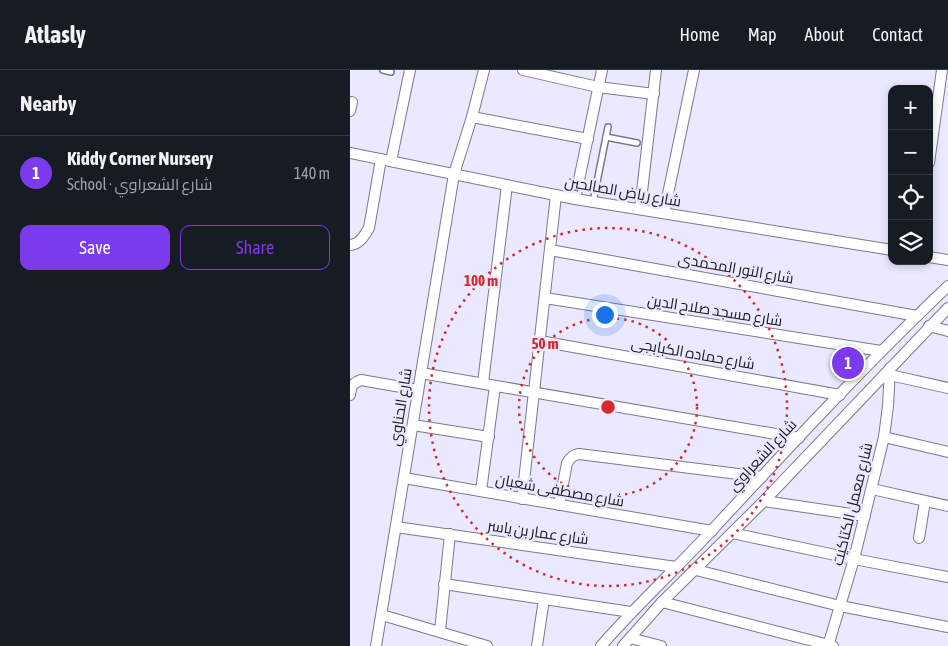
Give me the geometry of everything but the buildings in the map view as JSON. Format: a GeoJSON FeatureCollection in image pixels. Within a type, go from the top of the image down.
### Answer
{"type":"FeatureCollection","features":[{"type":"Feature","properties":{"kind":"street"},"geometry":{"type":"LineString","coordinates":[[350,245],[355,245],[363,238],[369,228],[410,70]]}},
{"type":"Feature","properties":{"kind":"street","name":"شارع الحناوي"},"geometry":{"type":"LineString","coordinates":[[376,646],[454,174],[484,70]]}},
{"type":"Feature","properties":{"kind":"street"},"geometry":{"type":"LineString","coordinates":[[523,70],[598,87],[654,94]]}},
{"type":"Feature","properties":{"kind":"street"},"geometry":{"type":"LineString","coordinates":[[576,199],[602,70]]}},
{"type":"Feature","properties":{"kind":"street"},"geometry":{"type":"LineString","coordinates":[[640,209],[656,70]]}},
{"type":"Feature","properties":{"kind":"street"},"geometry":{"type":"LineString","coordinates":[[664,213],[694,70]]}},
{"type":"Feature","properties":{"kind":"street"},"geometry":{"type":"LineString","coordinates":[[933,134],[942,70]]}},
{"type":"Feature","properties":{"kind":"street"},"geometry":{"type":"LineString","coordinates":[[472,117],[588,139]]}},
{"type":"Feature","properties":{"kind":"street","name":"شارع رياض الصالحين"},"geometry":{"type":"LineString","coordinates":[[350,153],[576,199],[888,249]]}},
{"type":"Feature","properties":{"kind":"street"},"geometry":{"type":"LineString","coordinates":[[483,384],[507,184]]}},
{"type":"Feature","properties":{"kind":"street"},"geometry":{"type":"LineString","coordinates":[[522,498],[556,194]]}},
{"type":"Feature","properties":{"kind":"street","name":"شارع النور المحمدى"},"geometry":{"type":"LineString","coordinates":[[550,250],[917,316]]}},
{"type":"Feature","properties":{"kind":"street"},"geometry":{"type":"LineString","coordinates":[[933,258],[948,260]]}},
{"type":"Feature","properties":{"kind":"street","name":"شارع الشعراوي"},"geometry":{"type":"LineString","coordinates":[[601,646],[631,612],[712,531],[882,351],[948,286]]}},
{"type":"Feature","properties":{"kind":"street","name":"شارع مسجد صلاح الدين"},"geometry":{"type":"LineString","coordinates":[[545,298],[882,351]]}},
{"type":"Feature","properties":{"kind":"street"},"geometry":{"type":"LineString","coordinates":[[623,646],[662,602],[764,501],[948,308]]}},
{"type":"Feature","properties":{"kind":"street"},"geometry":{"type":"LineString","coordinates":[[929,326],[948,331]]}},
{"type":"Feature","properties":{"kind":"street","name":"شارع حماده الكبابجى"},"geometry":{"type":"LineString","coordinates":[[540,341],[840,395]]}},
{"type":"Feature","properties":{"kind":"street"},"geometry":{"type":"LineString","coordinates":[[890,371],[948,388]]}},
{"type":"Feature","properties":{"kind":"street","name":"شارع معمل الكتاكيت"},"geometry":{"type":"LineString","coordinates":[[830,646],[884,437],[890,371]]}},
{"type":"Feature","properties":{"kind":"street"},"geometry":{"type":"LineString","coordinates":[[421,373],[799,438]]}},
{"type":"Feature","properties":{"kind":"street"},"geometry":{"type":"LineString","coordinates":[[350,395],[352,385],[361,380],[418,390]]}},
{"type":"Feature","properties":{"kind":"street"},"geometry":{"type":"LineString","coordinates":[[481,491],[495,386]]}},
{"type":"Feature","properties":{"kind":"street"},"geometry":{"type":"LineString","coordinates":[[413,425],[489,437]]}},
{"type":"Feature","properties":{"kind":"street"},"geometry":{"type":"LineString","coordinates":[[884,437],[948,452]]}},
{"type":"Feature","properties":{"kind":"street"},"geometry":{"type":"LineString","coordinates":[[559,505],[568,463],[570,458],[579,454],[762,477]]}},
{"type":"Feature","properties":{"kind":"street","name":"شارع مصطفى شعبان"},"geometry":{"type":"LineString","coordinates":[[404,478],[712,531]]}},
{"type":"Feature","properties":{"kind":"street"},"geometry":{"type":"LineString","coordinates":[[872,489],[948,506]]}},
{"type":"Feature","properties":{"kind":"street"},"geometry":{"type":"LineString","coordinates":[[764,501],[865,516]]}},
{"type":"Feature","properties":{"kind":"street"},"geometry":{"type":"LineString","coordinates":[[919,538],[925,501]]}},
{"type":"Feature","properties":{"kind":"street","name":"شارع عمار بن ياسر"},"geometry":{"type":"LineString","coordinates":[[396,527],[676,567]]}},
{"type":"Feature","properties":{"kind":"street"},"geometry":{"type":"LineString","coordinates":[[732,533],[948,577]]}},
{"type":"Feature","properties":{"kind":"street"},"geometry":{"type":"LineString","coordinates":[[440,631],[450,534]]}},
{"type":"Feature","properties":{"kind":"street"},"geometry":{"type":"LineString","coordinates":[[696,570],[840,606],[948,627]]}},
{"type":"Feature","properties":{"kind":"street"},"geometry":{"type":"LineString","coordinates":[[444,584],[631,612]]}},
{"type":"Feature","properties":{"kind":"street"},"geometry":{"type":"LineString","coordinates":[[537,646],[544,599]]}},
{"type":"Feature","properties":{"kind":"street"},"geometry":{"type":"LineString","coordinates":[[662,602],[830,646]]}},
{"type":"Feature","properties":{"kind":"street"},"geometry":{"type":"LineString","coordinates":[[382,615],[487,646]]}},
{"type":"Feature","properties":{"kind":"street"},"geometry":{"type":"LineString","coordinates":[[630,638],[661,646]]}},
{"type":"Feature","properties":{"kind":"lane"},"geometry":{"type":"LineString","coordinates":[[383,70],[391,72]]}},
{"type":"Feature","properties":{"kind":"lane"},"geometry":{"type":"LineString","coordinates":[[593,202],[608,127]]}},
{"type":"Feature","properties":{"kind":"lane"},"geometry":{"type":"LineString","coordinates":[[606,137],[637,144]]}},
{"type":"Feature","properties":{"kind":"place","name":"Kiddy Corner Nursery"},"geometry":{"type":"Point","coordinates":[848,363]}}]}
